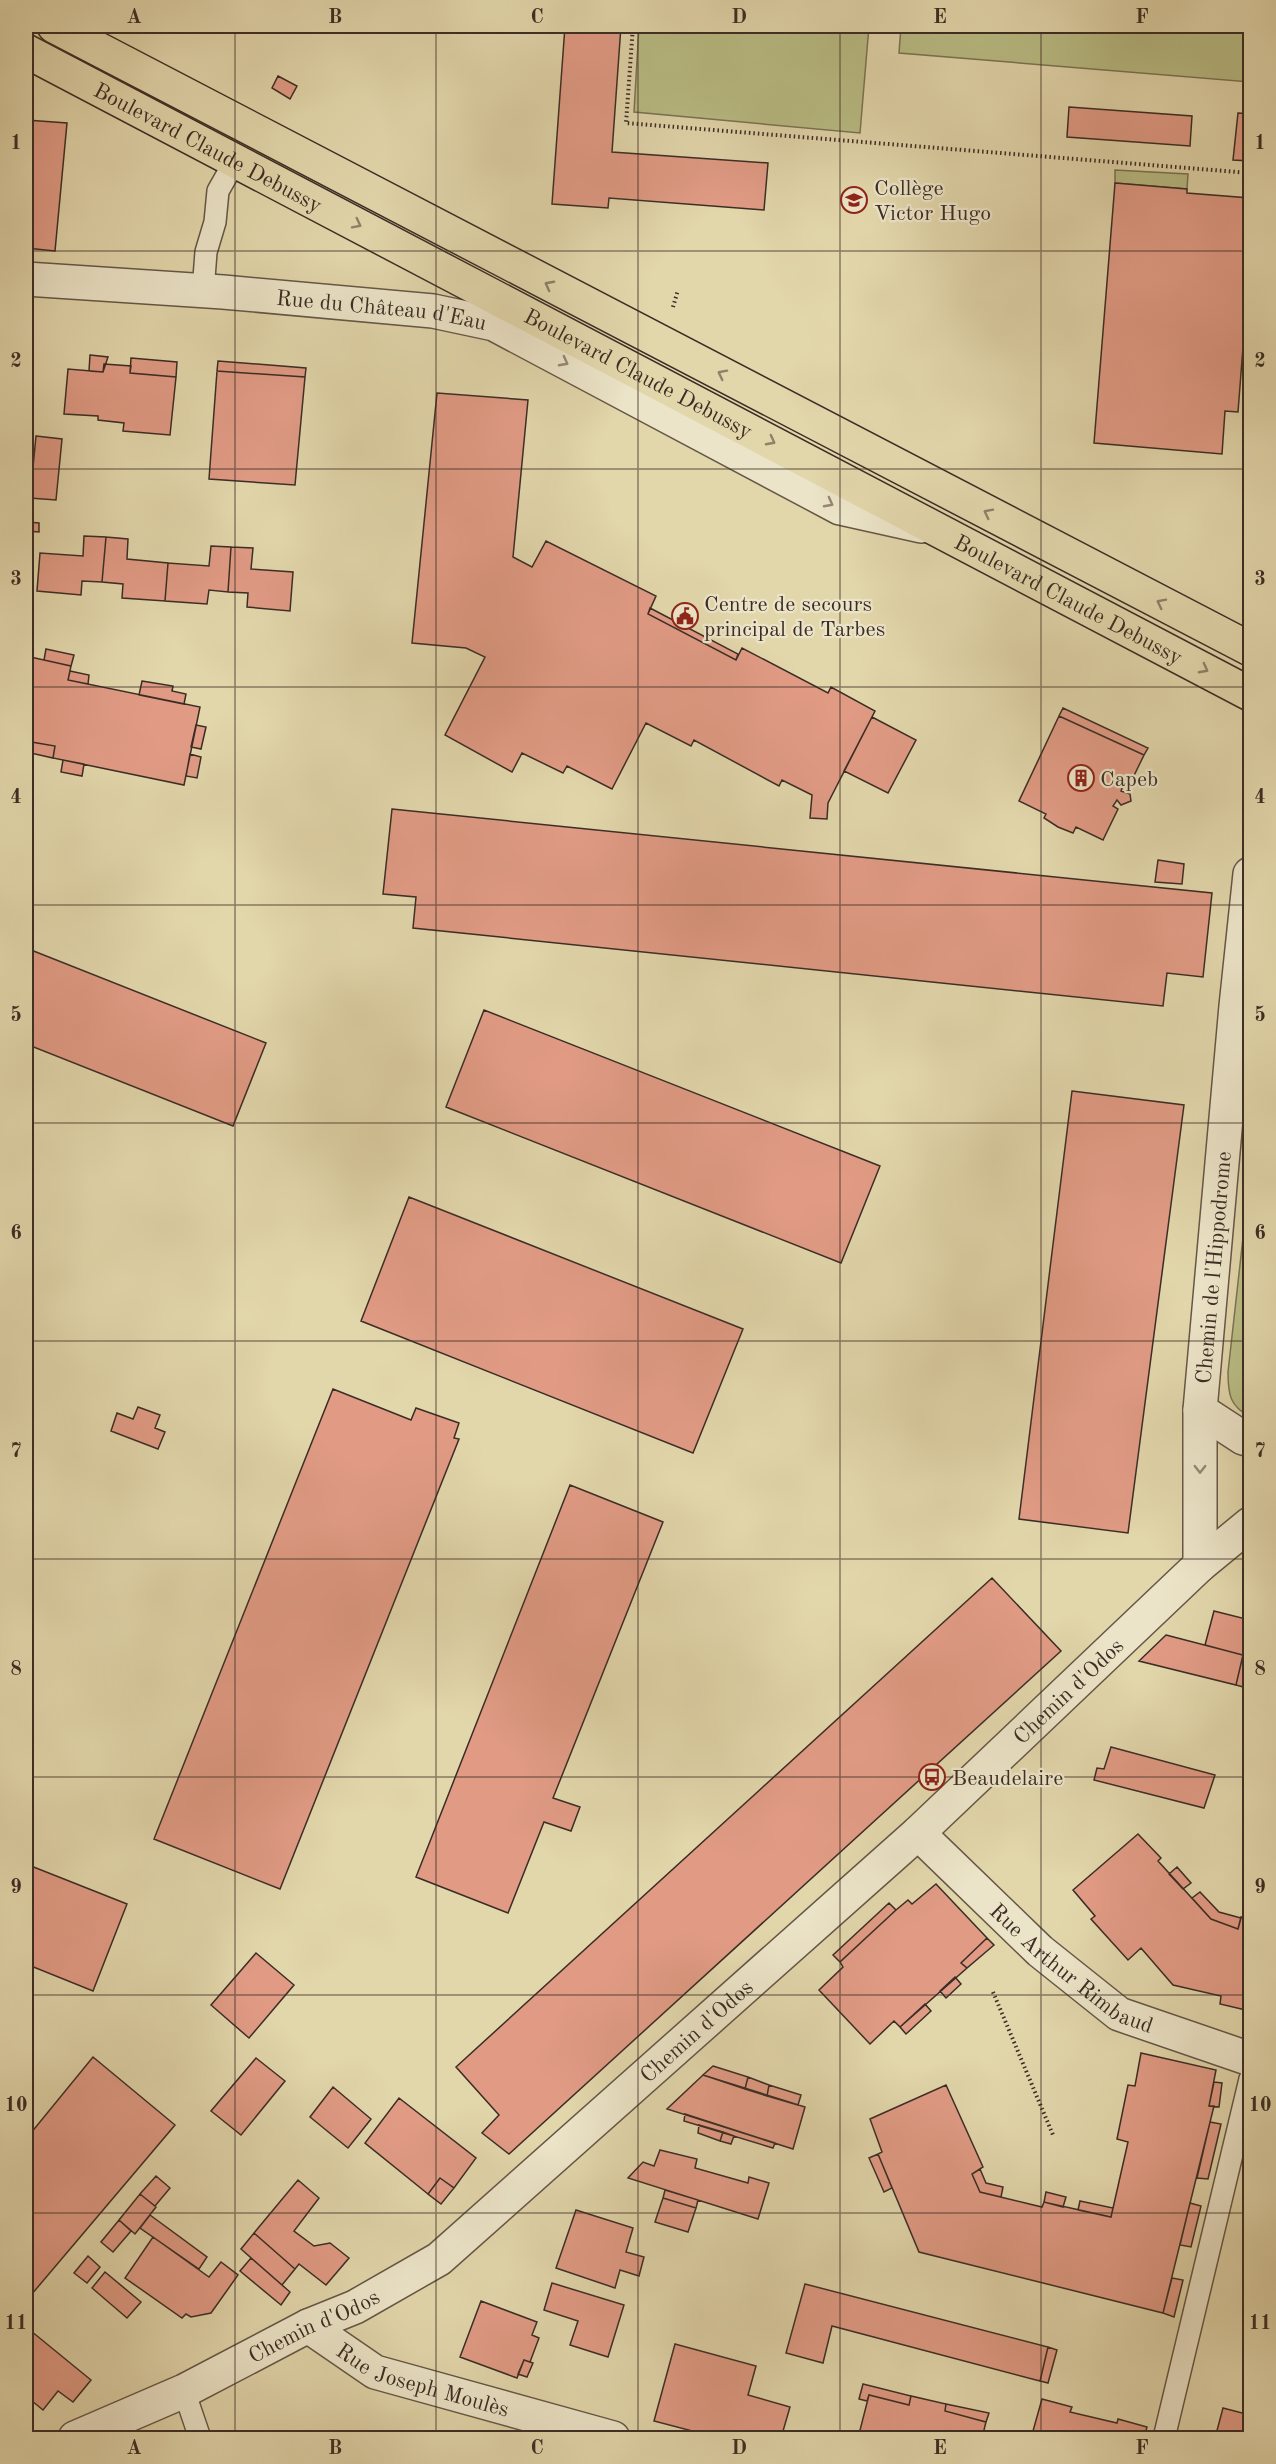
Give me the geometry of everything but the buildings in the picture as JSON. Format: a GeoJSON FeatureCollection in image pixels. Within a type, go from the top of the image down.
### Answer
{"type":"FeatureCollection","features":[{"type":"Feature","properties":{"kind":"main road","name":"Boulevard Claude Debussy"},"geometry":{"type":"LineString","coordinates":[[54,26],[1251,649]]}},
{"type":"Feature","properties":{"kind":"main road","name":"Boulevard Claude Debussy"},"geometry":{"type":"LineString","coordinates":[[26,51],[1251,694]]}},
{"type":"Feature","properties":{"kind":"street","name":"Rue du Château d'Eau"},"geometry":{"type":"LineString","coordinates":[[26,279],[203,291],[433,311],[494,324],[840,508],[941,531]]}},
{"type":"Feature","properties":{"kind":"street","name":"Chemin de l'Hippodrome"},"geometry":{"type":"LineString","coordinates":[[1200,1565],[1200,1410],[1235,1018],[1251,874]]}},
{"type":"Feature","properties":{"kind":"street","name":"Chemin de l'Hippodrome"},"geometry":{"type":"LineString","coordinates":[[1200,1410],[1243,1438],[1251,1440]]}},
{"type":"Feature","properties":{"kind":"street","name":"Chemin d'Odos"},"geometry":{"type":"LineString","coordinates":[[75,2439],[184,2391],[308,2326],[355,2307],[439,2259],[918,1833],[1200,1565],[1251,1524]]}},
{"type":"Feature","properties":{"kind":"street","name":"Rue Arthur Rimbaud"},"geometry":{"type":"LineString","coordinates":[[918,1833],[1040,1951],[1119,2014],[1251,2060]]}},
{"type":"Feature","properties":{"kind":"street","name":"Rue Joseph Moulès"},"geometry":{"type":"LineString","coordinates":[[308,2326],[375,2372],[613,2439]]}},
{"type":"Feature","properties":{"kind":"lane"},"geometry":{"type":"LineString","coordinates":[[203,291],[206,252],[215,222],[218,191],[235,161]]}},
{"type":"Feature","properties":{"kind":"lane"},"geometry":{"type":"LineString","coordinates":[[1164,2439],[1251,2079]]}},
{"type":"Feature","properties":{"kind":"lane"},"geometry":{"type":"LineString","coordinates":[[184,2391],[200,2439]]}},
{"type":"Feature","properties":{"kind":"path"},"geometry":{"type":"LineString","coordinates":[[633,26],[626,123],[1251,173]]}},
{"type":"Feature","properties":{"kind":"path"},"geometry":{"type":"LineString","coordinates":[[993,1992],[1053,2135]]}},
{"type":"Feature","properties":{"kind":"green space"},"geometry":{"type":"Polygon","coordinates":[[[639,26],[869,26],[860,133],[634,112],[639,26]]]}},
{"type":"Feature","properties":{"kind":"green space"},"geometry":{"type":"Polygon","coordinates":[[[901,26],[1250,26],[1250,82],[899,53],[901,26]]]}},
{"type":"Feature","properties":{"kind":"green space"},"geometry":{"type":"Polygon","coordinates":[[[1115,170],[1188,174],[1187,189],[1115,183],[1115,170]]]}},
{"type":"Feature","properties":{"kind":"green space"},"geometry":{"type":"Polygon","coordinates":[[[1250,1175],[1250,1417],[1234,1404],[1228,1372],[1250,1175]]]}},
{"type":"Feature","properties":{"kind":"place","name":"Collège Victor Hugo"},"geometry":{"type":"Point","coordinates":[854,200]}},
{"type":"Feature","properties":{"kind":"place","name":"Centre de secours principal de Tarbes"},"geometry":{"type":"Point","coordinates":[685,616]}},
{"type":"Feature","properties":{"kind":"place","name":"Capeb"},"geometry":{"type":"Point","coordinates":[1081,778]}},
{"type":"Feature","properties":{"kind":"place","name":"Beaudelaire"},"geometry":{"type":"Point","coordinates":[932,1777]}}]}
